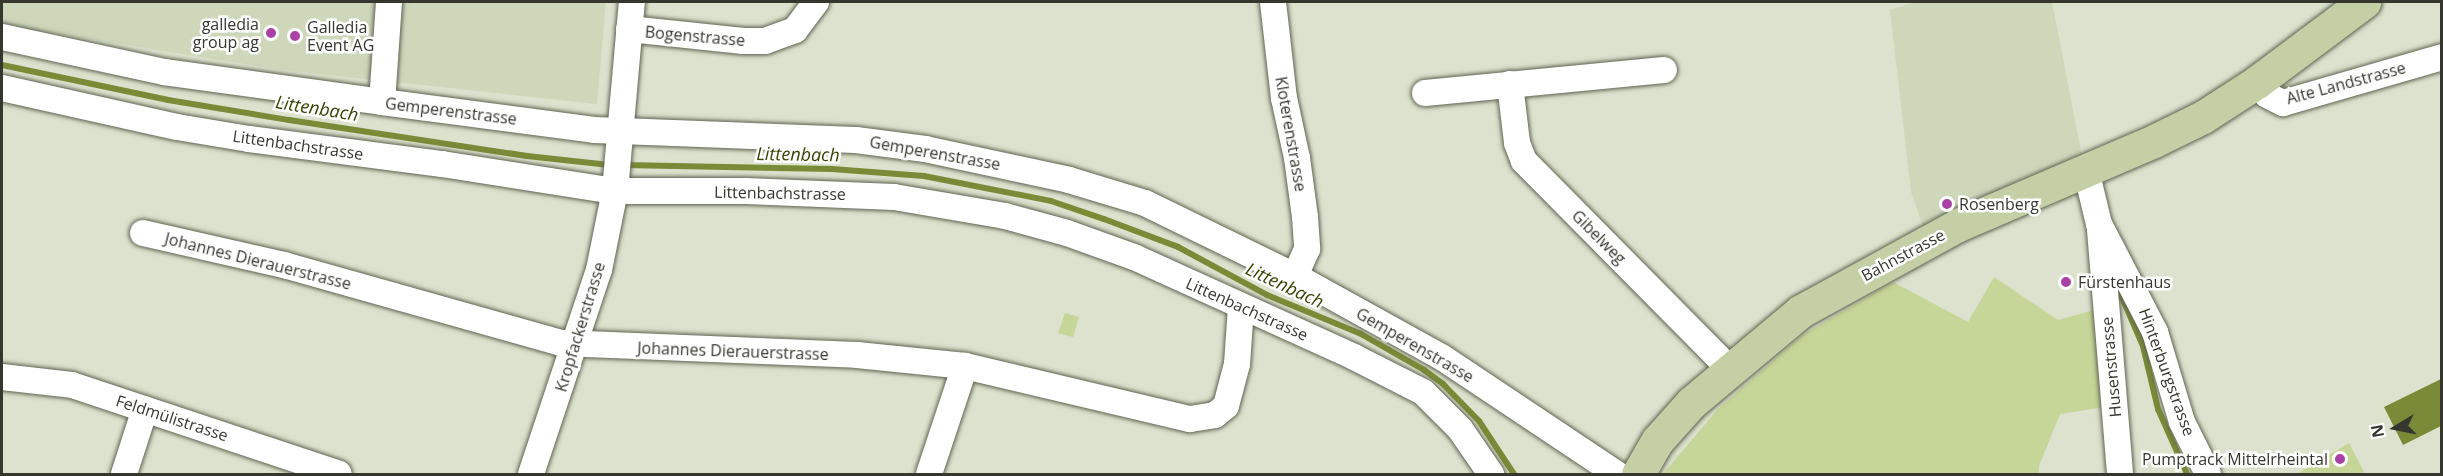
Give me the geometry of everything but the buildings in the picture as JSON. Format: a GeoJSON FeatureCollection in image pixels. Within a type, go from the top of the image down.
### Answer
{"type":"FeatureCollection","features":[{"type":"Feature","properties":{"kind":"main road","name":"Bahnstrasse"},"geometry":{"type":"LineString","coordinates":[[1638,474],[1658,440],[1685,409],[1730,368],[1802,311],[1958,225],[2193,123],[2257,82],[2364,2]]}},
{"type":"Feature","properties":{"kind":"street"},"geometry":{"type":"LineString","coordinates":[[382,102],[389,2]]}},
{"type":"Feature","properties":{"kind":"street","name":"Kropfackerstrasse"},"geometry":{"type":"LineString","coordinates":[[531,474],[599,270],[616,184],[632,2]]}},
{"type":"Feature","properties":{"kind":"street","name":"Bogenstrasse"},"geometry":{"type":"LineString","coordinates":[[630,29],[743,41],[765,41],[795,30],[816,2]]}},
{"type":"Feature","properties":{"kind":"street","name":"Kloterenstrasse"},"geometry":{"type":"LineString","coordinates":[[1273,2],[1284,98],[1297,158],[1305,218],[1307,249],[1298,271]]}},
{"type":"Feature","properties":{"kind":"street","name":"Gemperenstrasse"},"geometry":{"type":"LineString","coordinates":[[2,37],[164,72],[382,102],[620,139],[856,140],[925,149],[1069,180],[1145,203],[1298,271],[1443,358],[1617,474]]}},
{"type":"Feature","properties":{"kind":"street","name":"Alte Landstrasse"},"geometry":{"type":"LineString","coordinates":[[2257,82],[2267,95],[2283,103],[2442,57]]}},
{"type":"Feature","properties":{"kind":"street"},"geometry":{"type":"LineString","coordinates":[[1425,93],[1664,70]]}},
{"type":"Feature","properties":{"kind":"street","name":"Gibelweg"},"geometry":{"type":"LineString","coordinates":[[1510,84],[1516,143],[1524,161],[1730,368]]}},
{"type":"Feature","properties":{"kind":"street","name":"Littenbachstrasse"},"geometry":{"type":"LineString","coordinates":[[2,88],[132,117],[249,139],[442,164],[665,190],[828,193],[894,197],[961,206],[1013,218],[1102,244],[1354,357],[1423,392],[1460,429],[1491,474]]}},
{"type":"Feature","properties":{"kind":"street","name":"Hinterburgstrasse"},"geometry":{"type":"LineString","coordinates":[[2086,170],[2099,224],[2156,332],[2182,422],[2208,474]]}},
{"type":"Feature","properties":{"kind":"street","name":"Husenstrasse"},"geometry":{"type":"LineString","coordinates":[[2099,224],[2120,474]]}},
{"type":"Feature","properties":{"kind":"street","name":"Johannes Dierauerstrasse"},"geometry":{"type":"LineString","coordinates":[[143,233],[284,265],[561,343],[857,355],[965,366],[1190,419],[1215,415],[1226,406],[1232,389],[1241,307]]}},
{"type":"Feature","properties":{"kind":"street"},"geometry":{"type":"LineString","coordinates":[[929,474],[965,366]]}},
{"type":"Feature","properties":{"kind":"street","name":"Feldmülistrasse"},"geometry":{"type":"LineString","coordinates":[[2,377],[72,385],[332,473]]}},
{"type":"Feature","properties":{"kind":"street"},"geometry":{"type":"LineString","coordinates":[[124,474],[144,409]]}},
{"type":"Feature","properties":{"kind":"shaded area"},"geometry":{"type":"Polygon","coordinates":[[[2,2],[606,2],[597,104],[282,70],[20,28],[2,24],[2,2]]]}},
{"type":"Feature","properties":{"kind":"shaded area"},"geometry":{"type":"Polygon","coordinates":[[[1915,2],[2052,2],[2082,156],[1928,241],[1911,192],[1890,10],[1915,2]]]}},
{"type":"Feature","properties":{"kind":"shaded area"},"geometry":{"type":"Polygon","coordinates":[[[1994,277],[2058,320],[2094,310],[2106,407],[2060,414],[2039,466],[2039,474],[1663,474],[1718,409],[1801,336],[1893,282],[1968,322],[1994,277]]]}},
{"type":"Feature","properties":{"kind":"shaded area"},"geometry":{"type":"Polygon","coordinates":[[[1065,313],[1079,317],[1073,337],[1058,333],[1065,313]]]}},
{"type":"Feature","properties":{"kind":"shaded area"},"geometry":{"type":"Polygon","coordinates":[[[2441,379],[2441,426],[2403,445],[2384,407],[2441,379]]]}},
{"type":"Feature","properties":{"kind":"shaded area","name":"Pumptrack Mittelrheintal"},"geometry":{"type":"Polygon","coordinates":[[[2349,443],[2365,474],[2297,474],[2349,443]]]}},
{"type":"Feature","properties":{"kind":"waterway","name":"Littenbach"},"geometry":{"type":"LineString","coordinates":[[2,65],[168,100],[289,120],[527,156],[610,165]]}},
{"type":"Feature","properties":{"kind":"waterway","name":"Littenbach"},"geometry":{"type":"LineString","coordinates":[[623,165],[832,169],[924,176],[1051,201],[1104,219],[1178,247],[1267,295],[1361,334],[1424,370],[1443,384],[1479,421],[1514,474]]}},
{"type":"Feature","properties":{"kind":"waterway"},"geometry":{"type":"LineString","coordinates":[[2121,295],[2143,346],[2158,409],[2187,474]]}},
{"type":"Feature","properties":{"kind":"place","name":"galledia group ag"},"geometry":{"type":"Point","coordinates":[271,33]}},
{"type":"Feature","properties":{"kind":"place","name":"Galledia Event AG"},"geometry":{"type":"Point","coordinates":[295,36]}},
{"type":"Feature","properties":{"kind":"place","name":"Rosenberg"},"geometry":{"type":"Point","coordinates":[1947,204]}},
{"type":"Feature","properties":{"kind":"place","name":"Fürstenhaus"},"geometry":{"type":"Point","coordinates":[2066,282]}},
{"type":"Feature","properties":{"kind":"place","name":"Pumptrack Mittelrheintal"},"geometry":{"type":"Point","coordinates":[2340,459]}}]}
